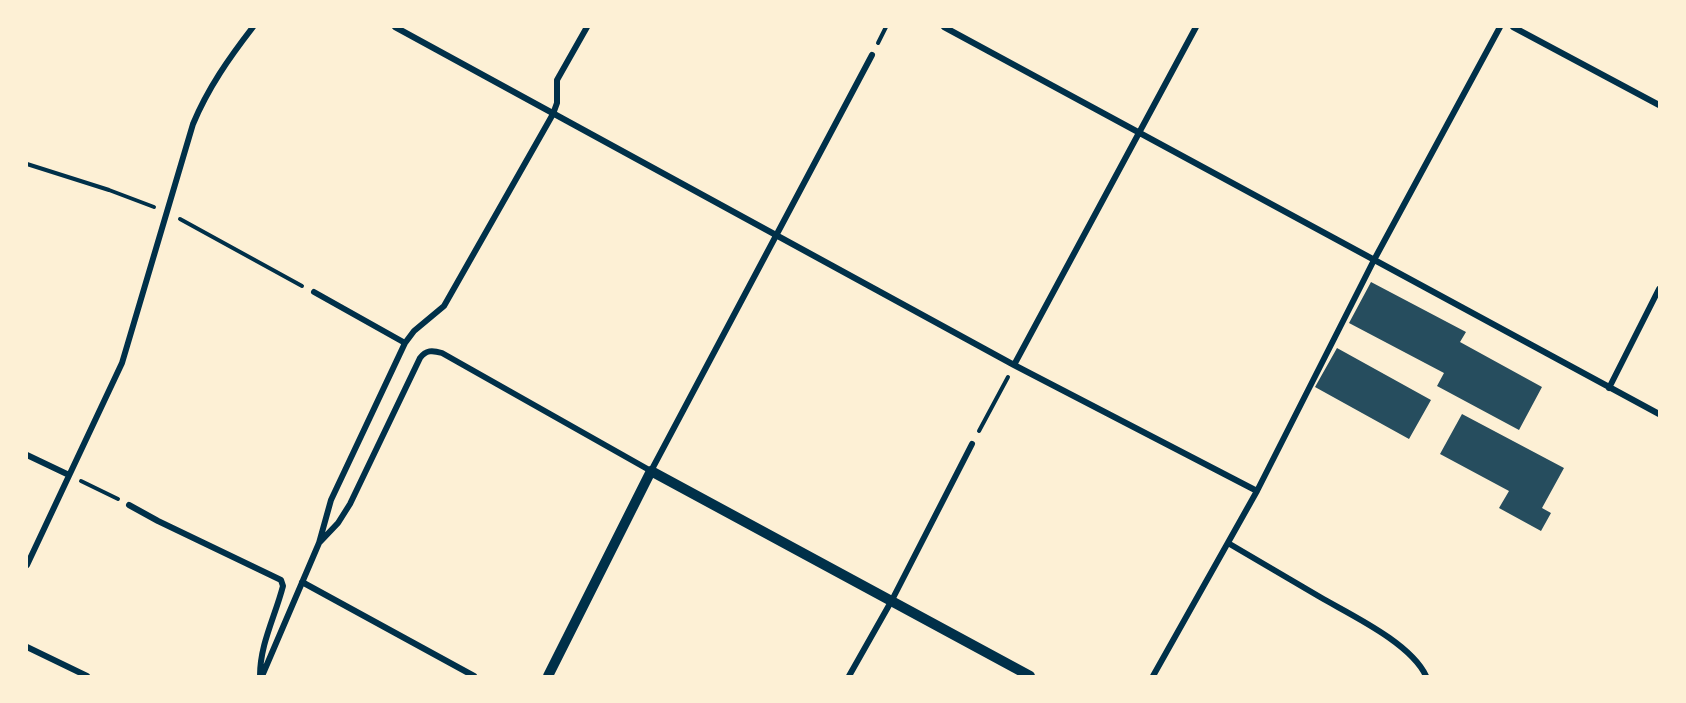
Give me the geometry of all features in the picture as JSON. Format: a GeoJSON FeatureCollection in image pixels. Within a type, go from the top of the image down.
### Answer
{"type":"FeatureCollection","features":[{"type":"Feature","properties":{"kind":"street"},"geometry":{"type":"LineString","coordinates":[[27,565],[122,363],[193,124],[216,77],[253,27]]}},
{"type":"Feature","properties":{"kind":"street"},"geometry":{"type":"LineString","coordinates":[[395,27],[1014,365],[1257,491]]}},
{"type":"Feature","properties":{"kind":"street"},"geometry":{"type":"LineString","coordinates":[[261,676],[319,543],[331,500],[405,343],[414,331],[444,306],[553,114],[557,103],[557,80],[587,27]]}},
{"type":"Feature","properties":{"kind":"street"},"geometry":{"type":"LineString","coordinates":[[944,27],[1659,414]]}},
{"type":"Feature","properties":{"kind":"street"},"geometry":{"type":"LineString","coordinates":[[1014,365],[1196,27]]}},
{"type":"Feature","properties":{"kind":"street"},"geometry":{"type":"LineString","coordinates":[[1153,676],[1257,491],[1374,260],[1500,27]]}},
{"type":"Feature","properties":{"kind":"street"},"geometry":{"type":"LineString","coordinates":[[1513,27],[1659,105]]}},
{"type":"Feature","properties":{"kind":"street"},"geometry":{"type":"LineString","coordinates":[[549,676],[651,471],[872,55]]}},
{"type":"Feature","properties":{"kind":"street"},"geometry":{"type":"LineString","coordinates":[[1609,388],[1659,289]]}},
{"type":"Feature","properties":{"kind":"street"},"geometry":{"type":"LineString","coordinates":[[314,292],[405,343]]}},
{"type":"Feature","properties":{"kind":"street"},"geometry":{"type":"LineString","coordinates":[[319,543],[338,523],[350,504],[423,353],[429,351],[442,353],[651,471],[1030,676]]}},
{"type":"Feature","properties":{"kind":"street"},"geometry":{"type":"LineString","coordinates":[[849,676],[892,600],[972,444]]}},
{"type":"Feature","properties":{"kind":"street"},"geometry":{"type":"LineString","coordinates":[[27,455],[69,475]]}},
{"type":"Feature","properties":{"kind":"street"},"geometry":{"type":"LineString","coordinates":[[129,505],[281,580],[283,586],[264,641],[260,661],[261,676]]}},
{"type":"Feature","properties":{"kind":"street"},"geometry":{"type":"LineString","coordinates":[[1228,543],[1382,633],[1405,651],[1426,676]]}},
{"type":"Feature","properties":{"kind":"street"},"geometry":{"type":"LineString","coordinates":[[302,582],[474,676]]}},
{"type":"Feature","properties":{"kind":"street"},"geometry":{"type":"LineString","coordinates":[[27,647],[87,676]]}},
{"type":"Feature","properties":{"kind":"path"},"geometry":{"type":"LineString","coordinates":[[27,164],[109,190],[166,212],[314,292]]}},
{"type":"Feature","properties":{"kind":"path"},"geometry":{"type":"LineString","coordinates":[[972,444],[1014,365]]}},
{"type":"Feature","properties":{"kind":"path"},"geometry":{"type":"LineString","coordinates":[[69,475],[129,505]]}},
{"type":"Feature","properties":{"kind":"building"},"geometry":{"type":"Polygon","coordinates":[[[1371,282],[1466,332],[1460,342],[1542,387],[1519,430],[1437,386],[1444,373],[1349,323],[1371,282]]]}},
{"type":"Feature","properties":{"kind":"building"},"geometry":{"type":"Polygon","coordinates":[[[1337,348],[1431,400],[1409,439],[1315,387],[1337,348]]]}},
{"type":"Feature","properties":{"kind":"building"},"geometry":{"type":"Polygon","coordinates":[[[1462,414],[1564,468],[1542,508],[1551,513],[1541,531],[1499,508],[1509,491],[1440,454],[1462,414]]]}}]}
